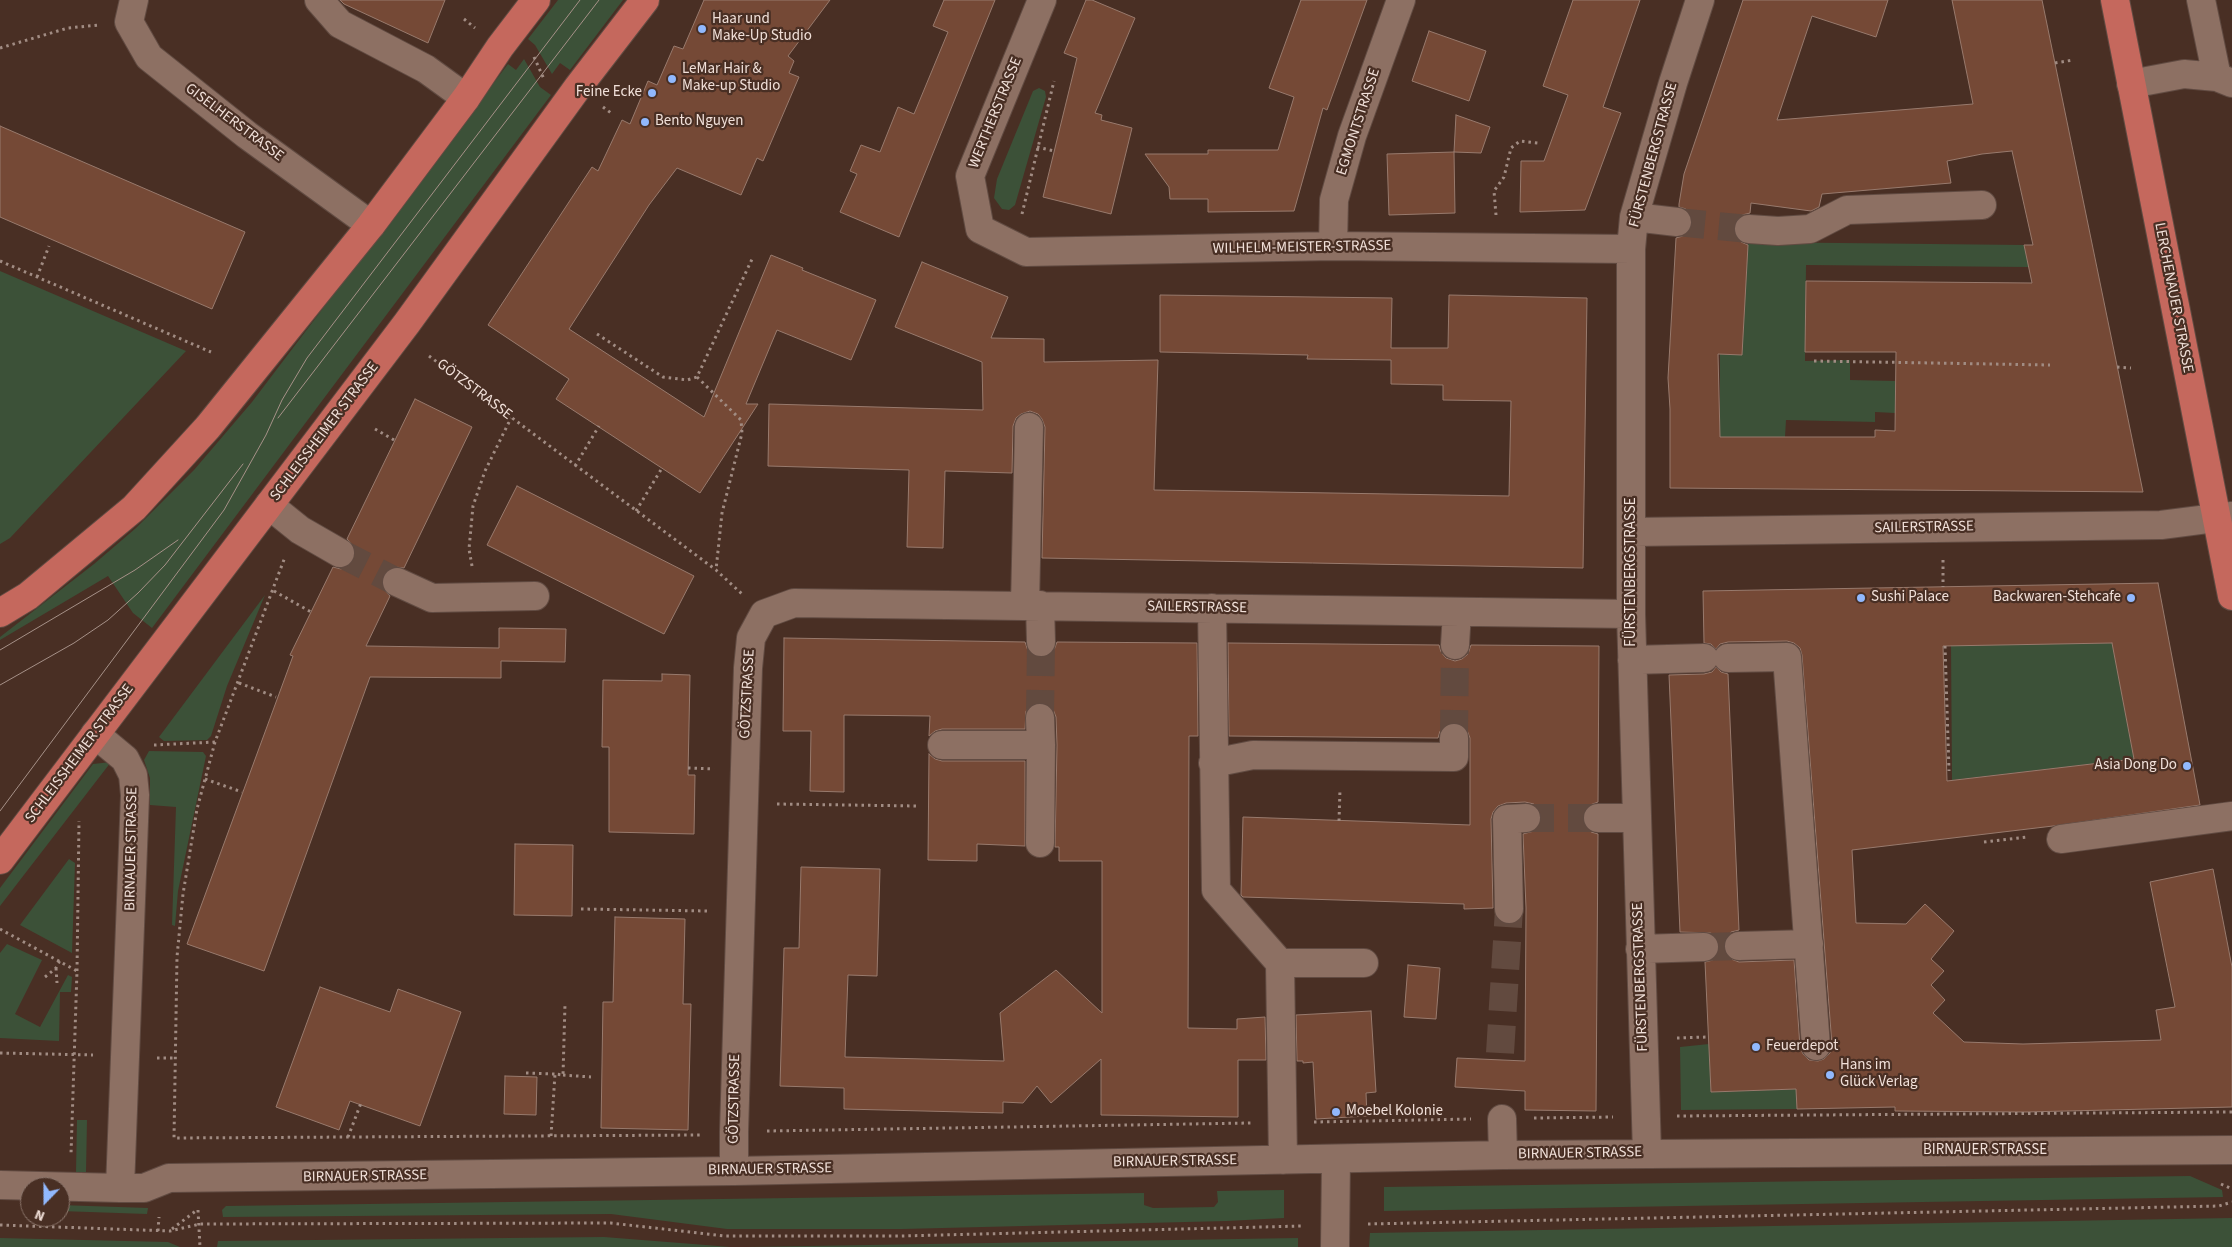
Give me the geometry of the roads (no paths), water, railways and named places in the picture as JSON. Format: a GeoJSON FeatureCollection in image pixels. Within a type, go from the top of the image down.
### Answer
{"type":"FeatureCollection","features":[{"type":"Feature","properties":{"kind":"main road"},"geometry":{"type":"LineString","coordinates":[[0,614],[28,596],[134,508],[208,427],[371,225],[466,98],[500,47],[536,0]]}},
{"type":"Feature","properties":{"kind":"main road","name":"SCHLEISSHEIMER STRASSE"},"geometry":{"type":"LineString","coordinates":[[0,860],[408,323],[578,87],[645,0]]}},
{"type":"Feature","properties":{"kind":"main road","name":"LERCHENAUER STRASSE"},"geometry":{"type":"LineString","coordinates":[[2115,0],[2131,84],[2224,517],[2232,596]]}},
{"type":"Feature","properties":{"kind":"street"},"geometry":{"type":"LineString","coordinates":[[319,0],[340,24],[426,69],[466,98]]}},
{"type":"Feature","properties":{"kind":"street","name":"WERTHERSTRASSE"},"geometry":{"type":"LineString","coordinates":[[980,229],[970,176],[1042,0]]}},
{"type":"Feature","properties":{"kind":"street","name":"EGMONTSTRASSE"},"geometry":{"type":"LineString","coordinates":[[1333,246],[1334,200],[1344,163],[1401,0]]}},
{"type":"Feature","properties":{"kind":"street","name":"FÜRSTENBERGSTRASSE"},"geometry":{"type":"LineString","coordinates":[[1647,1153],[1644,1116],[1631,614],[1631,248],[1634,216],[1673,83],[1700,0]]}},
{"type":"Feature","properties":{"kind":"street"},"geometry":{"type":"LineString","coordinates":[[2131,84],[2184,74],[2225,80],[2201,0]]}},
{"type":"Feature","properties":{"kind":"street","name":"GISELHERSTRASSE"},"geometry":{"type":"LineString","coordinates":[[132,11],[149,57],[247,135],[371,225]]}},
{"type":"Feature","properties":{"kind":"street"},"geometry":{"type":"LineString","coordinates":[[1749,230],[1778,232],[1810,228],[1847,210],[1982,205]]}},
{"type":"Feature","properties":{"kind":"street"},"geometry":{"type":"LineString","coordinates":[[1634,216],[1677,222]]}},
{"type":"Feature","properties":{"kind":"street","name":"WILHELM-MEISTER-STRASSE"},"geometry":{"type":"LineString","coordinates":[[980,229],[1026,252],[1333,246],[1631,248]]}},
{"type":"Feature","properties":{"kind":"street"},"geometry":{"type":"LineString","coordinates":[[1029,427],[1033,605],[1041,642]]}},
{"type":"Feature","properties":{"kind":"street"},"geometry":{"type":"LineString","coordinates":[[268,505],[300,530],[340,553]]}},
{"type":"Feature","properties":{"kind":"street","name":"SAILERSTRASSE"},"geometry":{"type":"LineString","coordinates":[[1631,532],[2161,525],[2224,517]]}},
{"type":"Feature","properties":{"kind":"street"},"geometry":{"type":"LineString","coordinates":[[397,582],[432,598],[535,596]]}},
{"type":"Feature","properties":{"kind":"street","name":"SAILERSTRASSE"},"geometry":{"type":"LineString","coordinates":[[764,614],[794,603],[1631,614]]}},
{"type":"Feature","properties":{"kind":"street"},"geometry":{"type":"LineString","coordinates":[[1212,608],[1216,890],[1280,962],[1284,1123],[1283,1160]]}},
{"type":"Feature","properties":{"kind":"street"},"geometry":{"type":"LineString","coordinates":[[1455,645],[1457,612]]}},
{"type":"Feature","properties":{"kind":"street","name":"GÖTZSTRASSE"},"geometry":{"type":"LineString","coordinates":[[734,1171],[750,638],[764,614]]}},
{"type":"Feature","properties":{"kind":"street"},"geometry":{"type":"LineString","coordinates":[[1632,660],[1786,657],[1816,1046]]}},
{"type":"Feature","properties":{"kind":"street"},"geometry":{"type":"LineString","coordinates":[[1040,718],[1040,843]]}},
{"type":"Feature","properties":{"kind":"street","name":"BIRNAUER STRASSE"},"geometry":{"type":"LineString","coordinates":[[95,734],[125,760],[132,775],[135,795],[120,1188]]}},
{"type":"Feature","properties":{"kind":"street"},"geometry":{"type":"LineString","coordinates":[[1214,763],[1253,755],[1454,758],[1454,738]]}},
{"type":"Feature","properties":{"kind":"street"},"geometry":{"type":"LineString","coordinates":[[942,745],[1040,745]]}},
{"type":"Feature","properties":{"kind":"street"},"geometry":{"type":"LineString","coordinates":[[2061,838],[2232,816]]}},
{"type":"Feature","properties":{"kind":"street"},"geometry":{"type":"LineString","coordinates":[[1509,910],[1507,819],[1526,818]]}},
{"type":"Feature","properties":{"kind":"street"},"geometry":{"type":"LineString","coordinates":[[1598,818],[1636,818]]}},
{"type":"Feature","properties":{"kind":"street"},"geometry":{"type":"LineString","coordinates":[[1740,946],[1809,944]]}},
{"type":"Feature","properties":{"kind":"street"},"geometry":{"type":"LineString","coordinates":[[1640,949],[1704,947]]}},
{"type":"Feature","properties":{"kind":"street"},"geometry":{"type":"LineString","coordinates":[[1280,962],[1364,963]]}},
{"type":"Feature","properties":{"kind":"street"},"geometry":{"type":"LineString","coordinates":[[1502,1119],[1503,1155]]}},
{"type":"Feature","properties":{"kind":"street","name":"BIRNAUER STRASSE"},"geometry":{"type":"LineString","coordinates":[[0,1185],[144,1188],[169,1178],[734,1171],[1503,1155],[2232,1150]]}},
{"type":"Feature","properties":{"kind":"street"},"geometry":{"type":"LineString","coordinates":[[1336,1159],[1336,1239]]}},
{"type":"Feature","properties":{"kind":"tunnel"},"geometry":{"type":"LineString","coordinates":[[1677,222],[1749,229]]}},
{"type":"Feature","properties":{"kind":"tunnel"},"geometry":{"type":"LineString","coordinates":[[340,553],[397,582]]}},
{"type":"Feature","properties":{"kind":"tunnel"},"geometry":{"type":"LineString","coordinates":[[1040,718],[1041,642]]}},
{"type":"Feature","properties":{"kind":"tunnel"},"geometry":{"type":"LineString","coordinates":[[1454,738],[1455,645]]}},
{"type":"Feature","properties":{"kind":"tunnel"},"geometry":{"type":"LineString","coordinates":[[1526,818],[1598,818]]}},
{"type":"Feature","properties":{"kind":"tunnel"},"geometry":{"type":"LineString","coordinates":[[1500,1053],[1509,909]]}},
{"type":"Feature","properties":{"kind":"tunnel"},"geometry":{"type":"LineString","coordinates":[[1704,947],[1739,946]]}},
{"type":"Feature","properties":{"kind":"tram line"},"geometry":{"type":"LineString","coordinates":[[0,811],[224,510],[266,435],[282,400],[307,358],[580,0]]}},
{"type":"Feature","properties":{"kind":"tram line"},"geometry":{"type":"LineString","coordinates":[[278,418],[599,0]]}},
{"type":"Feature","properties":{"kind":"tram line"},"geometry":{"type":"LineString","coordinates":[[0,685],[74,643],[108,620],[138,593],[165,565],[243,464]]}},
{"type":"Feature","properties":{"kind":"tram line"},"geometry":{"type":"LineString","coordinates":[[0,650],[135,570],[178,540]]}},
{"type":"Feature","properties":{"kind":"place","name":"Haar und Make-Up Studio"},"geometry":{"type":"Point","coordinates":[702,29]}},
{"type":"Feature","properties":{"kind":"place","name":"LeMar Hair & Make-up Studio"},"geometry":{"type":"Point","coordinates":[672,79]}},
{"type":"Feature","properties":{"kind":"place","name":"Feine Ecke"},"geometry":{"type":"Point","coordinates":[652,93]}},
{"type":"Feature","properties":{"kind":"place","name":"Bento Nguyen"},"geometry":{"type":"Point","coordinates":[645,122]}},
{"type":"Feature","properties":{"kind":"place","name":"Sushi Palace"},"geometry":{"type":"Point","coordinates":[1861,598]}},
{"type":"Feature","properties":{"kind":"place","name":"Backwaren-Stehcafe"},"geometry":{"type":"Point","coordinates":[2131,598]}},
{"type":"Feature","properties":{"kind":"place","name":"Asia Dong Do"},"geometry":{"type":"Point","coordinates":[2187,766]}},
{"type":"Feature","properties":{"kind":"place","name":"Feuerdepot"},"geometry":{"type":"Point","coordinates":[1756,1047]}},
{"type":"Feature","properties":{"kind":"place","name":"Hans im Glück Verlag"},"geometry":{"type":"Point","coordinates":[1830,1075]}},
{"type":"Feature","properties":{"kind":"place","name":"Moebel Kolonie"},"geometry":{"type":"Point","coordinates":[1336,1112]}}]}
